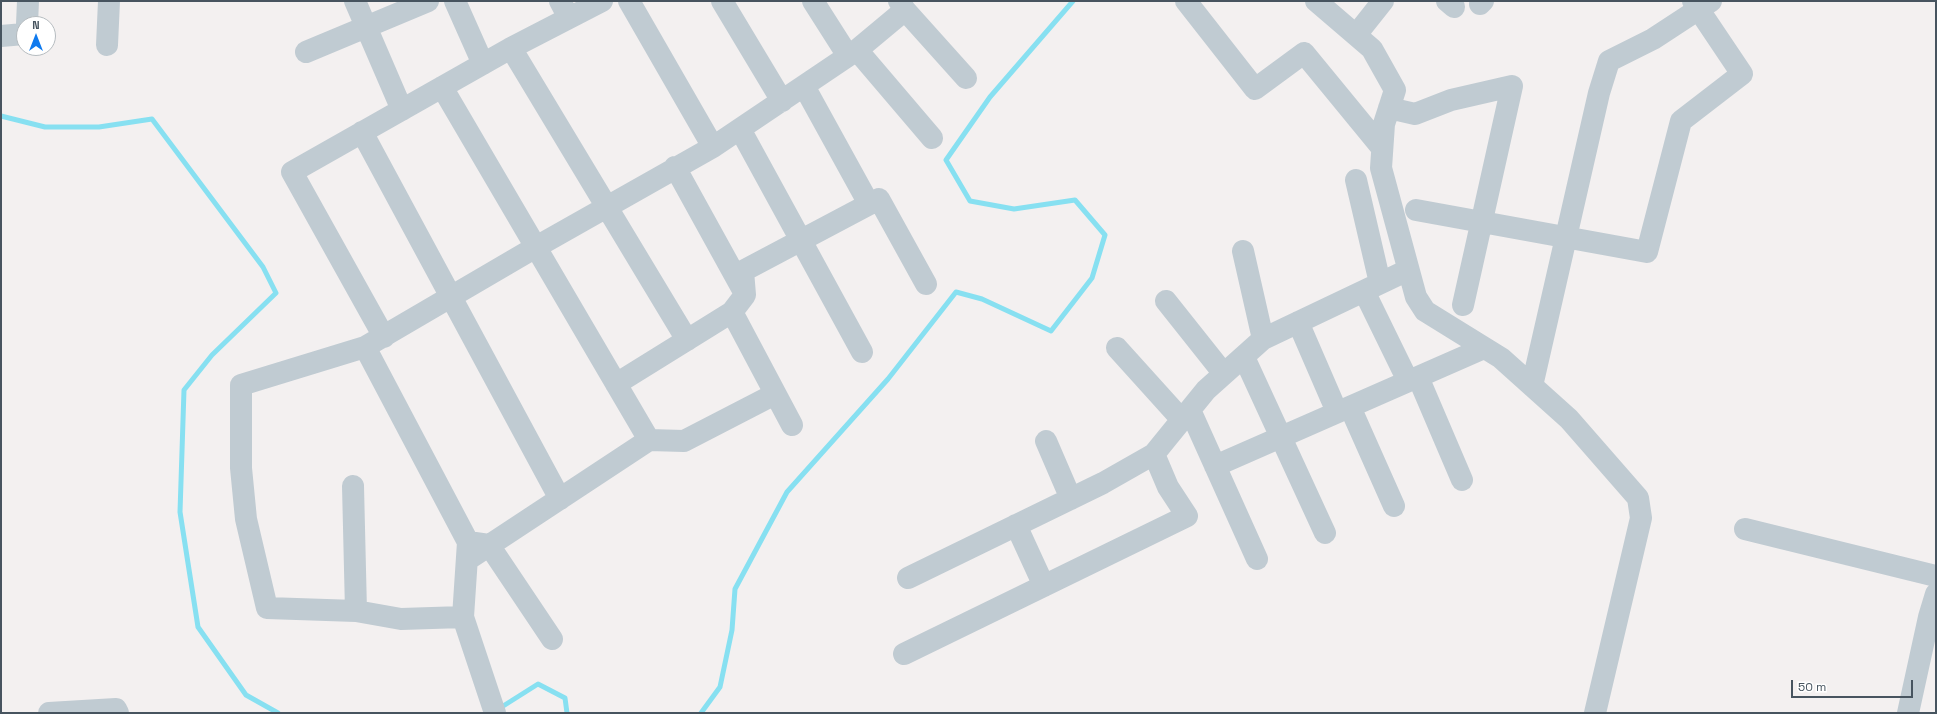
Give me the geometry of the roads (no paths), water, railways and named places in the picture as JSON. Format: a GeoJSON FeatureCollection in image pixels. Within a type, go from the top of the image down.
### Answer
{"type":"FeatureCollection","features":[{"type":"Feature","properties":{"kind":"street"},"geometry":{"type":"LineString","coordinates":[[27,16],[28,1]]}},
{"type":"Feature","properties":{"kind":"street"},"geometry":{"type":"LineString","coordinates":[[107,45],[109,1]]}},
{"type":"Feature","properties":{"kind":"street"},"geometry":{"type":"LineString","coordinates":[[355,1],[402,110]]}},
{"type":"Feature","properties":{"kind":"street"},"geometry":{"type":"LineString","coordinates":[[306,52],[428,1]]}},
{"type":"Feature","properties":{"kind":"street"},"geometry":{"type":"LineString","coordinates":[[455,1],[482,64]]}},
{"type":"Feature","properties":{"kind":"street"},"geometry":{"type":"LineString","coordinates":[[495,713],[463,617],[467,551],[374,342],[292,172],[511,48],[564,10],[602,1]]}},
{"type":"Feature","properties":{"kind":"street"},"geometry":{"type":"LineString","coordinates":[[629,1],[713,147]]}},
{"type":"Feature","properties":{"kind":"street"},"geometry":{"type":"LineString","coordinates":[[722,1],[782,101]]}},
{"type":"Feature","properties":{"kind":"street"},"geometry":{"type":"LineString","coordinates":[[813,1],[852,53],[932,138]]}},
{"type":"Feature","properties":{"kind":"street"},"geometry":{"type":"LineString","coordinates":[[1186,1],[1255,89],[1304,53],[1382,148]]}},
{"type":"Feature","properties":{"kind":"street"},"geometry":{"type":"LineString","coordinates":[[1316,1],[1372,49],[1395,90],[1384,124],[1381,168],[1416,297],[1425,311],[1501,358],[1569,419],[1638,498],[1641,518],[1596,713]]}},
{"type":"Feature","properties":{"kind":"street"},"geometry":{"type":"LineString","coordinates":[[1356,35],[1383,1]]}},
{"type":"Feature","properties":{"kind":"street"},"geometry":{"type":"LineString","coordinates":[[1416,210],[1566,237],[1647,252],[1681,121],[1742,74],[1701,4],[1649,41],[1609,61],[1599,93],[1566,237],[1532,386]]}},
{"type":"Feature","properties":{"kind":"street"},"geometry":{"type":"LineString","coordinates":[[463,617],[401,619],[356,611],[267,608],[246,519],[241,468],[241,385],[374,342],[607,206],[713,147],[852,53],[902,5],[966,78]]}},
{"type":"Feature","properties":{"kind":"street"},"geometry":{"type":"LineString","coordinates":[[1,36],[16,35]]}},
{"type":"Feature","properties":{"kind":"street"},"geometry":{"type":"LineString","coordinates":[[511,48],[687,340]]}},
{"type":"Feature","properties":{"kind":"street"},"geometry":{"type":"LineString","coordinates":[[804,86],[869,204]]}},
{"type":"Feature","properties":{"kind":"street"},"geometry":{"type":"LineString","coordinates":[[1389,108],[1415,114],[1451,100],[1512,86],[1463,306]]}},
{"type":"Feature","properties":{"kind":"street"},"geometry":{"type":"LineString","coordinates":[[442,87],[649,440]]}},
{"type":"Feature","properties":{"kind":"street"},"geometry":{"type":"LineString","coordinates":[[740,128],[862,352]]}},
{"type":"Feature","properties":{"kind":"street"},"geometry":{"type":"LineString","coordinates":[[362,132],[560,499]]}},
{"type":"Feature","properties":{"kind":"street"},"geometry":{"type":"LineString","coordinates":[[675,167],[745,295]]}},
{"type":"Feature","properties":{"kind":"street"},"geometry":{"type":"LineString","coordinates":[[1356,180],[1372,287],[1413,379],[1462,480]]}},
{"type":"Feature","properties":{"kind":"street"},"geometry":{"type":"LineString","coordinates":[[616,384],[732,312],[745,295],[743,271],[879,199],[926,284]]}},
{"type":"Feature","properties":{"kind":"street"},"geometry":{"type":"LineString","coordinates":[[1243,251],[1263,339]]}},
{"type":"Feature","properties":{"kind":"street"},"geometry":{"type":"LineString","coordinates":[[908,578],[1103,483],[1154,454],[1206,390],[1263,339],[1408,270]]}},
{"type":"Feature","properties":{"kind":"street"},"geometry":{"type":"LineString","coordinates":[[1166,301],[1224,374]]}},
{"type":"Feature","properties":{"kind":"street"},"geometry":{"type":"LineString","coordinates":[[732,312],[792,425]]}},
{"type":"Feature","properties":{"kind":"street"},"geometry":{"type":"LineString","coordinates":[[1298,322],[1394,506]]}},
{"type":"Feature","properties":{"kind":"street"},"geometry":{"type":"LineString","coordinates":[[1117,348],[1186,415],[1215,466],[1257,559]]}},
{"type":"Feature","properties":{"kind":"street"},"geometry":{"type":"LineString","coordinates":[[1215,466],[1484,348]]}},
{"type":"Feature","properties":{"kind":"street"},"geometry":{"type":"LineString","coordinates":[[1244,356],[1325,533]]}},
{"type":"Feature","properties":{"kind":"street"},"geometry":{"type":"LineString","coordinates":[[467,551],[489,545],[649,440],[684,440],[775,394]]}},
{"type":"Feature","properties":{"kind":"street"},"geometry":{"type":"LineString","coordinates":[[1046,440],[1071,499]]}},
{"type":"Feature","properties":{"kind":"street"},"geometry":{"type":"LineString","coordinates":[[904,654],[1187,516],[1168,487],[1154,454]]}},
{"type":"Feature","properties":{"kind":"street"},"geometry":{"type":"LineString","coordinates":[[353,486],[356,611]]}},
{"type":"Feature","properties":{"kind":"street"},"geometry":{"type":"LineString","coordinates":[[1016,525],[1044,586]]}},
{"type":"Feature","properties":{"kind":"street"},"geometry":{"type":"LineString","coordinates":[[1745,529],[1936,576]]}},
{"type":"Feature","properties":{"kind":"street"},"geometry":{"type":"LineString","coordinates":[[489,545],[552,639]]}},
{"type":"Feature","properties":{"kind":"street"},"geometry":{"type":"LineString","coordinates":[[1908,713],[1929,618],[1936,594]]}},
{"type":"Feature","properties":{"kind":"street"},"geometry":{"type":"LineString","coordinates":[[49,713],[116,709],[118,713]]}},
{"type":"Feature","properties":{"kind":"waterway"},"geometry":{"type":"LineString","coordinates":[[701,713],[720,687],[732,630],[735,589],[787,492],[888,379],[956,292],[982,299],[1051,331],[1092,278],[1105,235],[1075,200],[1014,209],[970,201],[946,160],[990,97],[1073,1]]}},
{"type":"Feature","properties":{"kind":"waterway"},"geometry":{"type":"LineString","coordinates":[[1,116],[45,127],[99,127],[152,119],[263,267],[276,293],[212,355],[184,390],[180,512],[198,627],[246,695],[278,713]]}},
{"type":"Feature","properties":{"kind":"waterway"},"geometry":{"type":"LineString","coordinates":[[500,708],[538,684],[565,698],[567,713]]}}]}
